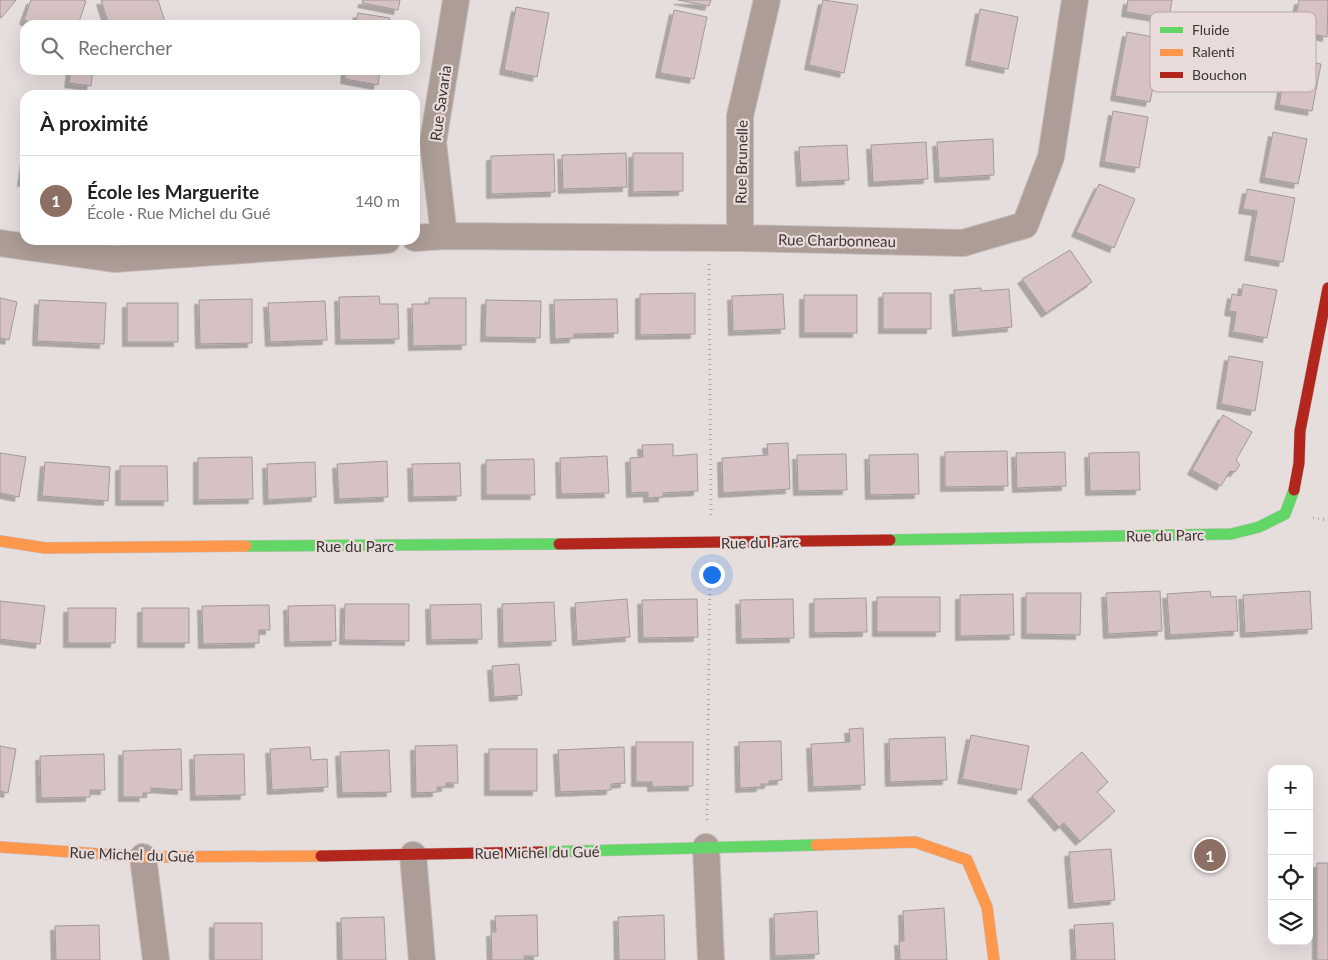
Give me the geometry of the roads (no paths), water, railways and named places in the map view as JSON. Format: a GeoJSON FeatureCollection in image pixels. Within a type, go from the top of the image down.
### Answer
{"type":"FeatureCollection","features":[{"type":"Feature","properties":{"kind":"street","name":"Rue Savaria"},"geometry":{"type":"LineString","coordinates":[[444,236],[433,142],[456,0]]}},
{"type":"Feature","properties":{"kind":"street","name":"Rue Brunelle"},"geometry":{"type":"LineString","coordinates":[[740,238],[740,116],[767,0]]}},
{"type":"Feature","properties":{"kind":"street","name":"Rue Charbonneau"},"geometry":{"type":"LineString","coordinates":[[420,238],[444,236],[740,238],[963,243],[1024,226],[1051,157],[1075,0]]}},
{"type":"Feature","properties":{"kind":"street"},"geometry":{"type":"LineString","coordinates":[[0,243],[114,259],[315,245]]}},
{"type":"Feature","properties":{"kind":"street","name":"Rue du Parc"},"geometry":{"type":"LineString","coordinates":[[0,541],[45,548],[711,543],[1231,534],[1259,527],[1285,514],[1293,493],[1299,463],[1300,431],[1328,288]]}},
{"type":"Feature","properties":{"kind":"street","name":"Rue Michel du Gué"},"geometry":{"type":"LineString","coordinates":[[0,847],[143,857],[413,855],[915,842],[967,860],[987,907],[994,960]]}},
{"type":"Feature","properties":{"kind":"street"},"geometry":{"type":"LineString","coordinates":[[706,848],[711,960]]}},
{"type":"Feature","properties":{"kind":"street"},"geometry":{"type":"LineString","coordinates":[[413,855],[422,960]]}},
{"type":"Feature","properties":{"kind":"street"},"geometry":{"type":"LineString","coordinates":[[143,857],[156,960]]}},
{"type":"Feature","properties":{"kind":"place","name":"École les Marguerite"},"geometry":{"type":"Point","coordinates":[1210,855]}}]}
